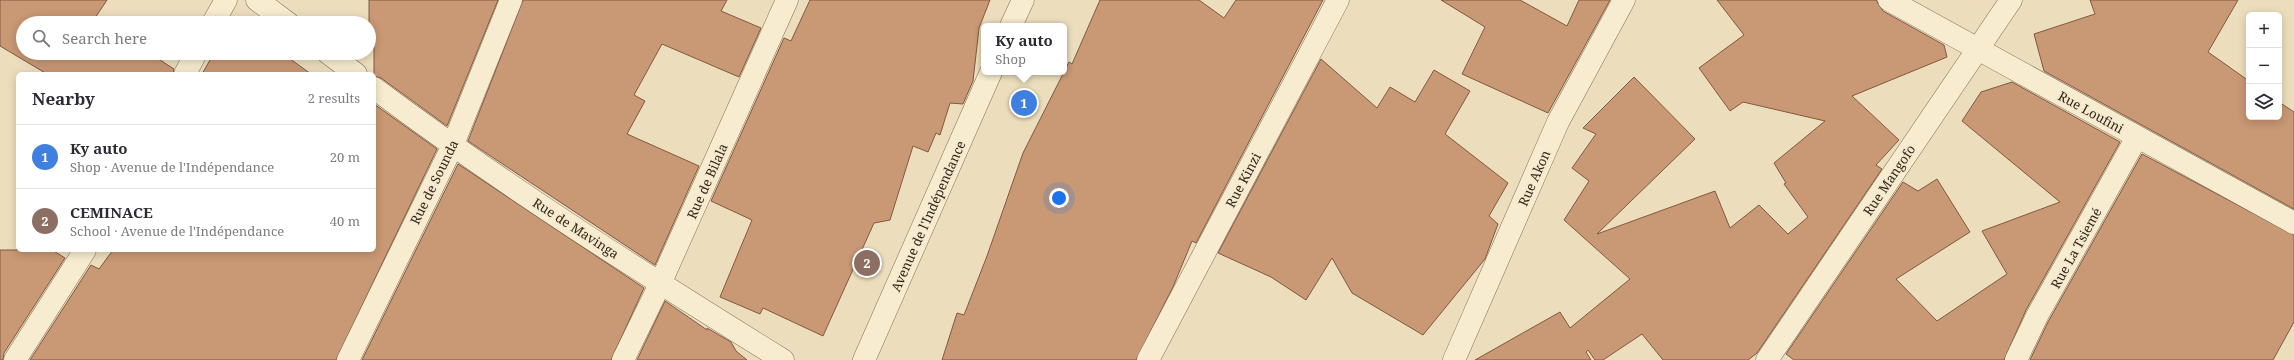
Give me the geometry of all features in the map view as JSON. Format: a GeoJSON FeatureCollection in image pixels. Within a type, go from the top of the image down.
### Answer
{"type":"FeatureCollection","features":[{"type":"Feature","properties":{"kind":"street"},"geometry":{"type":"LineString","coordinates":[[217,16],[226,0]]}},
{"type":"Feature","properties":{"kind":"street"},"geometry":{"type":"LineString","coordinates":[[257,0],[279,16]]}},
{"type":"Feature","properties":{"kind":"street","name":"Rue de Sounda"},"geometry":{"type":"LineString","coordinates":[[348,360],[452,147],[511,0]]}},
{"type":"Feature","properties":{"kind":"street","name":"Rue de Bilala"},"geometry":{"type":"LineString","coordinates":[[623,360],[660,284],[787,0]]}},
{"type":"Feature","properties":{"kind":"street"},"geometry":{"type":"LineString","coordinates":[[1012,23],[1023,0]]}},
{"type":"Feature","properties":{"kind":"street","name":"Rue Kinzi"},"geometry":{"type":"LineString","coordinates":[[1148,360],[1338,0]]}},
{"type":"Feature","properties":{"kind":"street","name":"Rue Akon"},"geometry":{"type":"LineString","coordinates":[[1454,360],[1558,122],[1624,0]]}},
{"type":"Feature","properties":{"kind":"street","name":"Rue Loufini"},"geometry":{"type":"LineString","coordinates":[[1889,0],[2294,223]]}},
{"type":"Feature","properties":{"kind":"street","name":"Rue Mangofo"},"geometry":{"type":"LineString","coordinates":[[1767,360],[2011,0]]}},
{"type":"Feature","properties":{"kind":"street"},"geometry":{"type":"LineString","coordinates":[[186,72],[192,60]]}},
{"type":"Feature","properties":{"kind":"street"},"geometry":{"type":"LineString","coordinates":[[337,60],[353,72]]}},
{"type":"Feature","properties":{"kind":"street","name":"Avenue de l'Indépendance"},"geometry":{"type":"LineString","coordinates":[[864,360],[990,75]]}},
{"type":"Feature","properties":{"kind":"street","name":"Rue de Mavinga"},"geometry":{"type":"LineString","coordinates":[[376,90],[452,147],[660,284],[783,360]]}},
{"type":"Feature","properties":{"kind":"street","name":"Rue La Tsiemé"},"geometry":{"type":"LineString","coordinates":[[2016,360],[2038,316],[2137,137]]}},
{"type":"Feature","properties":{"kind":"street"},"geometry":{"type":"LineString","coordinates":[[15,360],[84,252]]}},
{"type":"Feature","properties":{"kind":"building"},"geometry":{"type":"Polygon","coordinates":[[[0,0],[107,0],[96,16],[16,16],[16,56],[0,46],[0,0]]]}},
{"type":"Feature","properties":{"kind":"building"},"geometry":{"type":"Polygon","coordinates":[[[369,0],[498,0],[447,126],[381,78],[376,77],[376,72],[374,72],[374,60],[376,60],[376,16],[369,16],[369,0]]]}},
{"type":"Feature","properties":{"kind":"building"},"geometry":{"type":"Polygon","coordinates":[[[523,0],[727,0],[721,11],[761,28],[739,77],[662,44],[634,95],[645,101],[627,134],[699,166],[655,265],[468,141],[523,0]]]}},
{"type":"Feature","properties":{"kind":"building"},"geometry":{"type":"Polygon","coordinates":[[[810,0],[990,0],[979,28],[973,81],[963,104],[950,103],[940,135],[936,133],[928,152],[913,146],[890,220],[874,223],[823,336],[763,308],[760,314],[720,297],[752,220],[711,201],[784,38],[791,41],[810,0]]]}},
{"type":"Feature","properties":{"kind":"building"},"geometry":{"type":"Polygon","coordinates":[[[1100,0],[1199,0],[1224,18],[1236,0],[1323,0],[1196,243],[1192,241],[1173,287],[1136,360],[942,360],[957,313],[964,315],[987,256],[1023,153],[1062,75],[1067,75],[1067,66],[1069,62],[1072,64],[1100,0]]]}},
{"type":"Feature","properties":{"kind":"building"},"geometry":{"type":"Polygon","coordinates":[[[1441,0],[1520,0],[1567,26],[1579,0],[1610,0],[1548,113],[1462,74],[1485,27],[1441,0]]]}},
{"type":"Feature","properties":{"kind":"building"},"geometry":{"type":"Polygon","coordinates":[[[1717,0],[1876,0],[1883,11],[1944,45],[1947,57],[1852,96],[1899,140],[1876,165],[1882,169],[1757,353],[1748,360],[1663,360],[1642,334],[1603,360],[1595,360],[1588,350],[1586,352],[1591,360],[1475,360],[1560,312],[1570,328],[1630,279],[1564,220],[1589,181],[1572,168],[1596,134],[1583,128],[1634,77],[1695,139],[1597,234],[1715,191],[1730,228],[1759,205],[1788,234],[1808,217],[1784,184],[1786,183],[1774,163],[1825,121],[1743,102],[1730,111],[1699,68],[1744,35],[1717,0]]]}},
{"type":"Feature","properties":{"kind":"building"},"geometry":{"type":"Polygon","coordinates":[[[2090,0],[2238,0],[2208,52],[2246,79],[2246,120],[2282,120],[2282,104],[2294,112],[2294,209],[2044,71],[2034,34],[2095,14],[2090,0]]]}},
{"type":"Feature","properties":{"kind":"building"},"geometry":{"type":"Polygon","coordinates":[[[1321,59],[1377,108],[1390,87],[1415,102],[1434,70],[1470,91],[1445,134],[1508,183],[1489,216],[1498,224],[1485,259],[1423,335],[1352,293],[1332,258],[1306,300],[1271,277],[1218,253],[1321,59]]]}},
{"type":"Feature","properties":{"kind":"building"},"geometry":{"type":"Polygon","coordinates":[[[24,60],[160,60],[174,69],[173,72],[44,72],[24,60]]]}},
{"type":"Feature","properties":{"kind":"building"},"geometry":{"type":"Polygon","coordinates":[[[210,60],[292,60],[308,72],[203,72],[210,60]]]}},
{"type":"Feature","properties":{"kind":"building"},"geometry":{"type":"Polygon","coordinates":[[[2012,82],[2120,142],[2026,310],[2004,360],[1794,360],[1786,354],[1903,182],[1918,191],[1937,179],[1970,232],[1896,279],[1937,321],[2007,274],[1982,231],[2060,202],[1962,121],[1981,92],[2012,82]]]}},
{"type":"Feature","properties":{"kind":"building"},"geometry":{"type":"Polygon","coordinates":[[[376,105],[437,149],[336,360],[30,360],[91,265],[99,269],[112,252],[376,252],[376,105]]]}},
{"type":"Feature","properties":{"kind":"building"},"geometry":{"type":"Polygon","coordinates":[[[2142,154],[2294,235],[2294,322],[2273,360],[2030,360],[2048,322],[2142,154]]]}},
{"type":"Feature","properties":{"kind":"building"},"geometry":{"type":"Polygon","coordinates":[[[458,164],[644,288],[611,360],[362,360],[458,164]]]}},
{"type":"Feature","properties":{"kind":"building"},"geometry":{"type":"Polygon","coordinates":[[[0,250],[16,250],[16,252],[55,252],[65,258],[4,353],[3,360],[0,360],[0,250]]]}},
{"type":"Feature","properties":{"kind":"building"},"geometry":{"type":"Polygon","coordinates":[[[665,301],[707,330],[707,328],[731,342],[736,351],[747,360],[637,360],[665,301]]]}},
{"type":"Feature","properties":{"kind":"place","name":"Ky auto"},"geometry":{"type":"Point","coordinates":[1024,103]}},
{"type":"Feature","properties":{"kind":"place","name":"CEMINACE"},"geometry":{"type":"Point","coordinates":[867,263]}}]}
